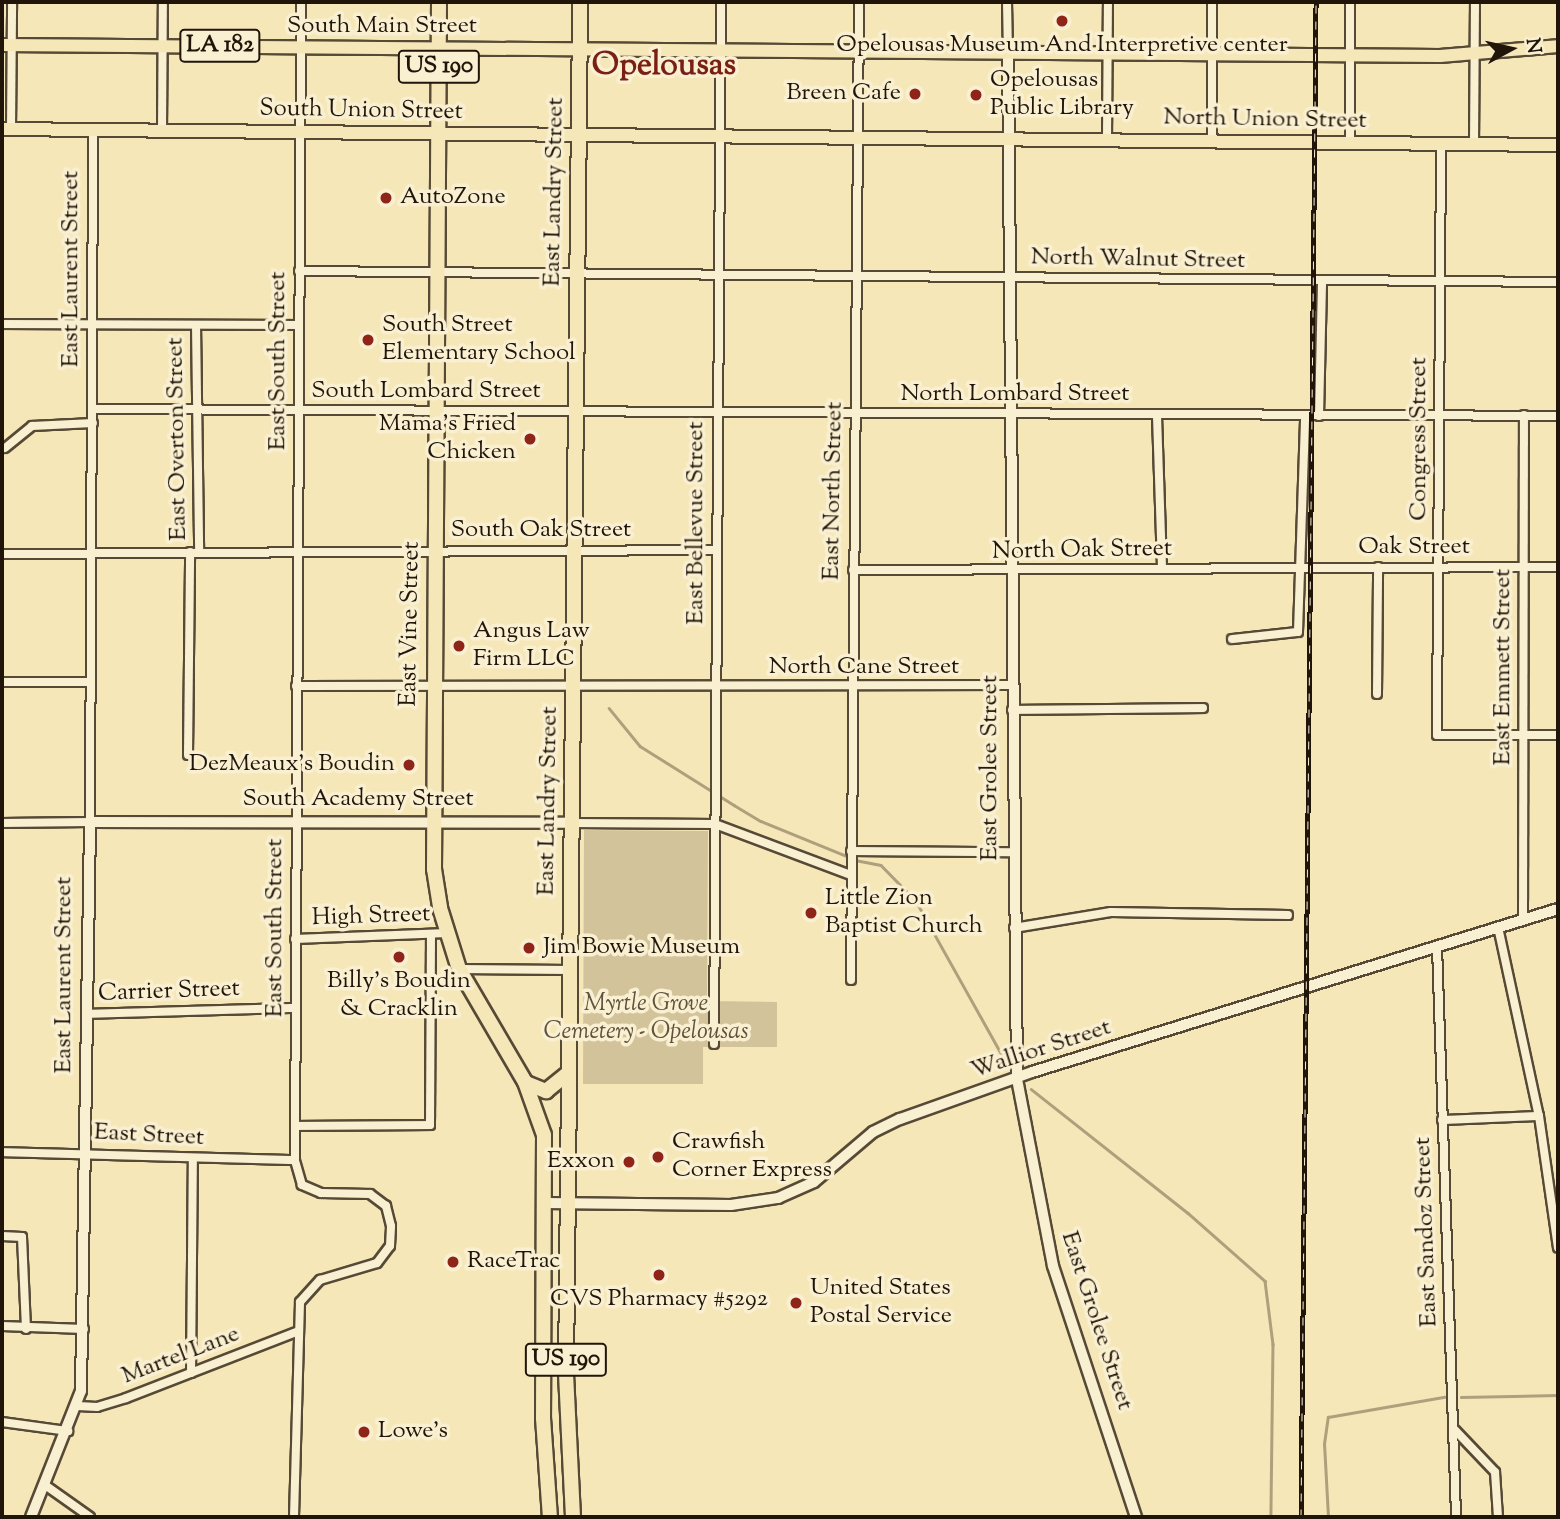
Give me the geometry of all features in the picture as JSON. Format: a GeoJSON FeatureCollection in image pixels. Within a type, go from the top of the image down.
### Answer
{"type":"FeatureCollection","features":[{"type":"Feature","properties":{"kind":"highway","name":"East Vine Street"},"geometry":{"type":"LineString","coordinates":[[439,2],[433,685],[436,888],[459,969],[525,1082],[544,1135],[543,1419],[550,1517]]}},
{"type":"Feature","properties":{"kind":"highway","name":"East Landry Street"},"geometry":{"type":"LineString","coordinates":[[573,1517],[566,1419],[580,2]]}},
{"type":"Feature","properties":{"kind":"highway"},"geometry":{"type":"LineString","coordinates":[[525,1082],[546,1091],[568,1073]]}},
{"type":"Feature","properties":{"kind":"main road","name":"South Main Street"},"geometry":{"type":"LineString","coordinates":[[7,45],[721,50]]}},
{"type":"Feature","properties":{"kind":"main road","name":"LA 182"},"geometry":{"type":"LineString","coordinates":[[721,50],[1475,55],[1558,46]]}},
{"type":"Feature","properties":{"kind":"main road","name":"South Union Street"},"geometry":{"type":"LineString","coordinates":[[6,129],[719,134]]}},
{"type":"Feature","properties":{"kind":"main road","name":"North Union Street"},"geometry":{"type":"LineString","coordinates":[[719,134],[1558,145]]}},
{"type":"Feature","properties":{"kind":"street"},"geometry":{"type":"LineString","coordinates":[[6,129],[7,45],[12,2]]}},
{"type":"Feature","properties":{"kind":"street"},"geometry":{"type":"LineString","coordinates":[[162,131],[163,2]]}},
{"type":"Feature","properties":{"kind":"street","name":"East South Street"},"geometry":{"type":"LineString","coordinates":[[293,1517],[296,1332],[300,1302],[311,1285],[377,1263],[390,1246],[391,1226],[386,1206],[370,1194],[321,1193],[302,1185],[295,1160],[302,2]]}},
{"type":"Feature","properties":{"kind":"street","name":"East Bellevue Street"},"geometry":{"type":"LineString","coordinates":[[714,1044],[721,2]]}},
{"type":"Feature","properties":{"kind":"street","name":"East North Street"},"geometry":{"type":"LineString","coordinates":[[851,980],[859,2]]}},
{"type":"Feature","properties":{"kind":"street","name":"East Grolee Street"},"geometry":{"type":"LineString","coordinates":[[1007,2],[1017,1079],[1053,1266],[1136,1517]]}},
{"type":"Feature","properties":{"kind":"street"},"geometry":{"type":"LineString","coordinates":[[1107,138],[1108,2]]}},
{"type":"Feature","properties":{"kind":"street"},"geometry":{"type":"LineString","coordinates":[[1212,2],[1212,140]]}},
{"type":"Feature","properties":{"kind":"street"},"geometry":{"type":"LineString","coordinates":[[1350,2],[1350,142]]}},
{"type":"Feature","properties":{"kind":"street"},"geometry":{"type":"LineString","coordinates":[[1474,144],[1475,2]]}},
{"type":"Feature","properties":{"kind":"street","name":"East Laurent Street"},"geometry":{"type":"LineString","coordinates":[[31,1517],[78,1406],[85,1329],[94,324],[93,130]]}},
{"type":"Feature","properties":{"kind":"street","name":"Congress Street"},"geometry":{"type":"LineString","coordinates":[[1441,143],[1437,735],[1524,734]]}},
{"type":"Feature","properties":{"kind":"street","name":"North Walnut Street"},"geometry":{"type":"LineString","coordinates":[[299,271],[1558,282]]}},
{"type":"Feature","properties":{"kind":"street"},"geometry":{"type":"LineString","coordinates":[[1232,639],[1298,632],[1322,281]]}},
{"type":"Feature","properties":{"kind":"street"},"geometry":{"type":"LineString","coordinates":[[2,324],[298,325]]}},
{"type":"Feature","properties":{"kind":"street","name":"East Overton Street"},"geometry":{"type":"LineString","coordinates":[[188,755],[197,408],[196,325]]}},
{"type":"Feature","properties":{"kind":"street","name":"South Lombard Street"},"geometry":{"type":"LineString","coordinates":[[93,409],[717,413]]}},
{"type":"Feature","properties":{"kind":"street","name":"North Lombard Street"},"geometry":{"type":"LineString","coordinates":[[717,413],[1558,416]]}},
{"type":"Feature","properties":{"kind":"street","name":"East Emmett Street"},"geometry":{"type":"LineString","coordinates":[[1523,919],[1524,415]]}},
{"type":"Feature","properties":{"kind":"street"},"geometry":{"type":"LineString","coordinates":[[1157,416],[1162,568]]}},
{"type":"Feature","properties":{"kind":"street"},"geometry":{"type":"LineString","coordinates":[[5,448],[32,426],[93,423]]}},
{"type":"Feature","properties":{"kind":"street","name":"South Oak Street"},"geometry":{"type":"LineString","coordinates":[[2,554],[716,550]]}},
{"type":"Feature","properties":{"kind":"street"},"geometry":{"type":"LineString","coordinates":[[1377,694],[1378,567]]}},
{"type":"Feature","properties":{"kind":"street","name":"Oak Street"},"geometry":{"type":"LineString","coordinates":[[1311,568],[1558,567]]}},
{"type":"Feature","properties":{"kind":"street","name":"North Oak Street"},"geometry":{"type":"LineString","coordinates":[[853,570],[1311,568]]}},
{"type":"Feature","properties":{"kind":"street"},"geometry":{"type":"LineString","coordinates":[[2,682],[90,682]]}},
{"type":"Feature","properties":{"kind":"street","name":"North Cane Street"},"geometry":{"type":"LineString","coordinates":[[296,686],[852,688],[1012,685]]}},
{"type":"Feature","properties":{"kind":"street"},"geometry":{"type":"LineString","coordinates":[[1012,710],[1203,708]]}},
{"type":"Feature","properties":{"kind":"street"},"geometry":{"type":"LineString","coordinates":[[1524,734],[1558,735]]}},
{"type":"Feature","properties":{"kind":"street","name":"South Academy Street"},"geometry":{"type":"LineString","coordinates":[[2,823],[296,821],[715,824]]}},
{"type":"Feature","properties":{"kind":"street"},"geometry":{"type":"LineString","coordinates":[[715,824],[851,875]]}},
{"type":"Feature","properties":{"kind":"street"},"geometry":{"type":"LineString","coordinates":[[851,856],[1013,852]]}},
{"type":"Feature","properties":{"kind":"street","name":"Wallior Street"},"geometry":{"type":"LineString","coordinates":[[545,1203],[731,1205],[778,1198],[831,1171],[881,1126],[1017,1079],[1558,909]]}},
{"type":"Feature","properties":{"kind":"street"},"geometry":{"type":"LineString","coordinates":[[1014,928],[1111,912],[1288,915]]}},
{"type":"Feature","properties":{"kind":"street"},"geometry":{"type":"LineString","coordinates":[[1498,927],[1539,1116],[1558,1248]]}},
{"type":"Feature","properties":{"kind":"street","name":"High Street"},"geometry":{"type":"LineString","coordinates":[[295,939],[431,937],[447,933]]}},
{"type":"Feature","properties":{"kind":"street"},"geometry":{"type":"LineString","coordinates":[[295,1126],[430,1125],[431,937]]}},
{"type":"Feature","properties":{"kind":"street","name":"East Sandoz Street"},"geometry":{"type":"LineString","coordinates":[[1437,946],[1457,1517]]}},
{"type":"Feature","properties":{"kind":"street"},"geometry":{"type":"LineString","coordinates":[[459,969],[569,970]]}},
{"type":"Feature","properties":{"kind":"street","name":"Carrier Street"},"geometry":{"type":"LineString","coordinates":[[86,1014],[295,1008]]}},
{"type":"Feature","properties":{"kind":"street"},"geometry":{"type":"LineString","coordinates":[[1442,1120],[1539,1116]]}},
{"type":"Feature","properties":{"kind":"street","name":"East Street"},"geometry":{"type":"LineString","coordinates":[[2,1152],[295,1160]]}},
{"type":"Feature","properties":{"kind":"street"},"geometry":{"type":"LineString","coordinates":[[191,1373],[193,1158]]}},
{"type":"Feature","properties":{"kind":"street"},"geometry":{"type":"LineString","coordinates":[[2,1236],[22,1237],[26,1329]]}},
{"type":"Feature","properties":{"kind":"street"},"geometry":{"type":"LineString","coordinates":[[2,1326],[26,1329],[85,1329]]}},
{"type":"Feature","properties":{"kind":"street","name":"Martel Lane"},"geometry":{"type":"LineString","coordinates":[[78,1406],[97,1407],[296,1332]]}},
{"type":"Feature","properties":{"kind":"street"},"geometry":{"type":"LineString","coordinates":[[2,1422],[69,1431]]}},
{"type":"Feature","properties":{"kind":"street"},"geometry":{"type":"LineString","coordinates":[[1455,1430],[1495,1472],[1498,1517]]}},
{"type":"Feature","properties":{"kind":"street"},"geometry":{"type":"LineString","coordinates":[[45,1485],[90,1517]]}},
{"type":"Feature","properties":{"kind":"green space","name":"Myrtle Grove Cemetery - Opelousas"},"geometry":{"type":"Polygon","coordinates":[[[584,830],[708,831],[707,1001],[777,1002],[777,1047],[703,1047],[703,1084],[583,1084],[584,830]]]}},
{"type":"Feature","properties":{"kind":"waterway"},"geometry":{"type":"LineString","coordinates":[[609,708],[640,746],[734,805],[761,821],[849,857]]}},
{"type":"Feature","properties":{"kind":"waterway"},"geometry":{"type":"LineString","coordinates":[[855,860],[881,865],[916,901],[1005,1060]]}},
{"type":"Feature","properties":{"kind":"waterway"},"geometry":{"type":"LineString","coordinates":[[1031,1089],[1188,1213],[1265,1281],[1273,1344],[1271,1517]]}},
{"type":"Feature","properties":{"kind":"waterway"},"geometry":{"type":"LineString","coordinates":[[1461,1397],[1558,1395]]}},
{"type":"Feature","properties":{"kind":"waterway"},"geometry":{"type":"LineString","coordinates":[[1328,1517],[1324,1444],[1328,1417],[1444,1397]]}},
{"type":"Feature","properties":{"kind":"railway"},"geometry":{"type":"LineString","coordinates":[[1301,1517],[1316,2]]}},
{"type":"Feature","properties":{"kind":"place","name":"Opelousas Museum And Interpretive center"},"geometry":{"type":"Point","coordinates":[1062,21]}},
{"type":"Feature","properties":{"kind":"place","name":"Breen Cafe"},"geometry":{"type":"Point","coordinates":[915,94]}},
{"type":"Feature","properties":{"kind":"place","name":"Opelousas Public Library"},"geometry":{"type":"Point","coordinates":[976,95]}},
{"type":"Feature","properties":{"kind":"place","name":"AutoZone"},"geometry":{"type":"Point","coordinates":[386,198]}},
{"type":"Feature","properties":{"kind":"place","name":"South Street Elementary School"},"geometry":{"type":"Point","coordinates":[368,340]}},
{"type":"Feature","properties":{"kind":"place","name":"Mama's Fried Chicken"},"geometry":{"type":"Point","coordinates":[530,439]}},
{"type":"Feature","properties":{"kind":"place","name":"Angus Law Firm LLC"},"geometry":{"type":"Point","coordinates":[459,646]}},
{"type":"Feature","properties":{"kind":"place","name":"DezMeaux's Boudin"},"geometry":{"type":"Point","coordinates":[409,765]}},
{"type":"Feature","properties":{"kind":"place","name":"Little Zion Baptist Church"},"geometry":{"type":"Point","coordinates":[811,913]}},
{"type":"Feature","properties":{"kind":"place","name":"Jim Bowie Museum"},"geometry":{"type":"Point","coordinates":[529,948]}},
{"type":"Feature","properties":{"kind":"place","name":"Billy's Boudin & Cracklin"},"geometry":{"type":"Point","coordinates":[399,957]}},
{"type":"Feature","properties":{"kind":"place","name":"Crawfish Corner Express"},"geometry":{"type":"Point","coordinates":[658,1157]}},
{"type":"Feature","properties":{"kind":"place","name":"Exxon"},"geometry":{"type":"Point","coordinates":[629,1162]}},
{"type":"Feature","properties":{"kind":"place","name":"RaceTrac"},"geometry":{"type":"Point","coordinates":[453,1262]}},
{"type":"Feature","properties":{"kind":"place","name":"CVS Pharmacy #5292"},"geometry":{"type":"Point","coordinates":[659,1275]}},
{"type":"Feature","properties":{"kind":"place","name":"United States Postal Service"},"geometry":{"type":"Point","coordinates":[796,1303]}},
{"type":"Feature","properties":{"kind":"place","name":"Lowe's"},"geometry":{"type":"Point","coordinates":[364,1432]}},
{"type":"Feature","properties":{"kind":"district","name":"Opelousas"},"geometry":{"type":"Point","coordinates":[664,66]}}]}
